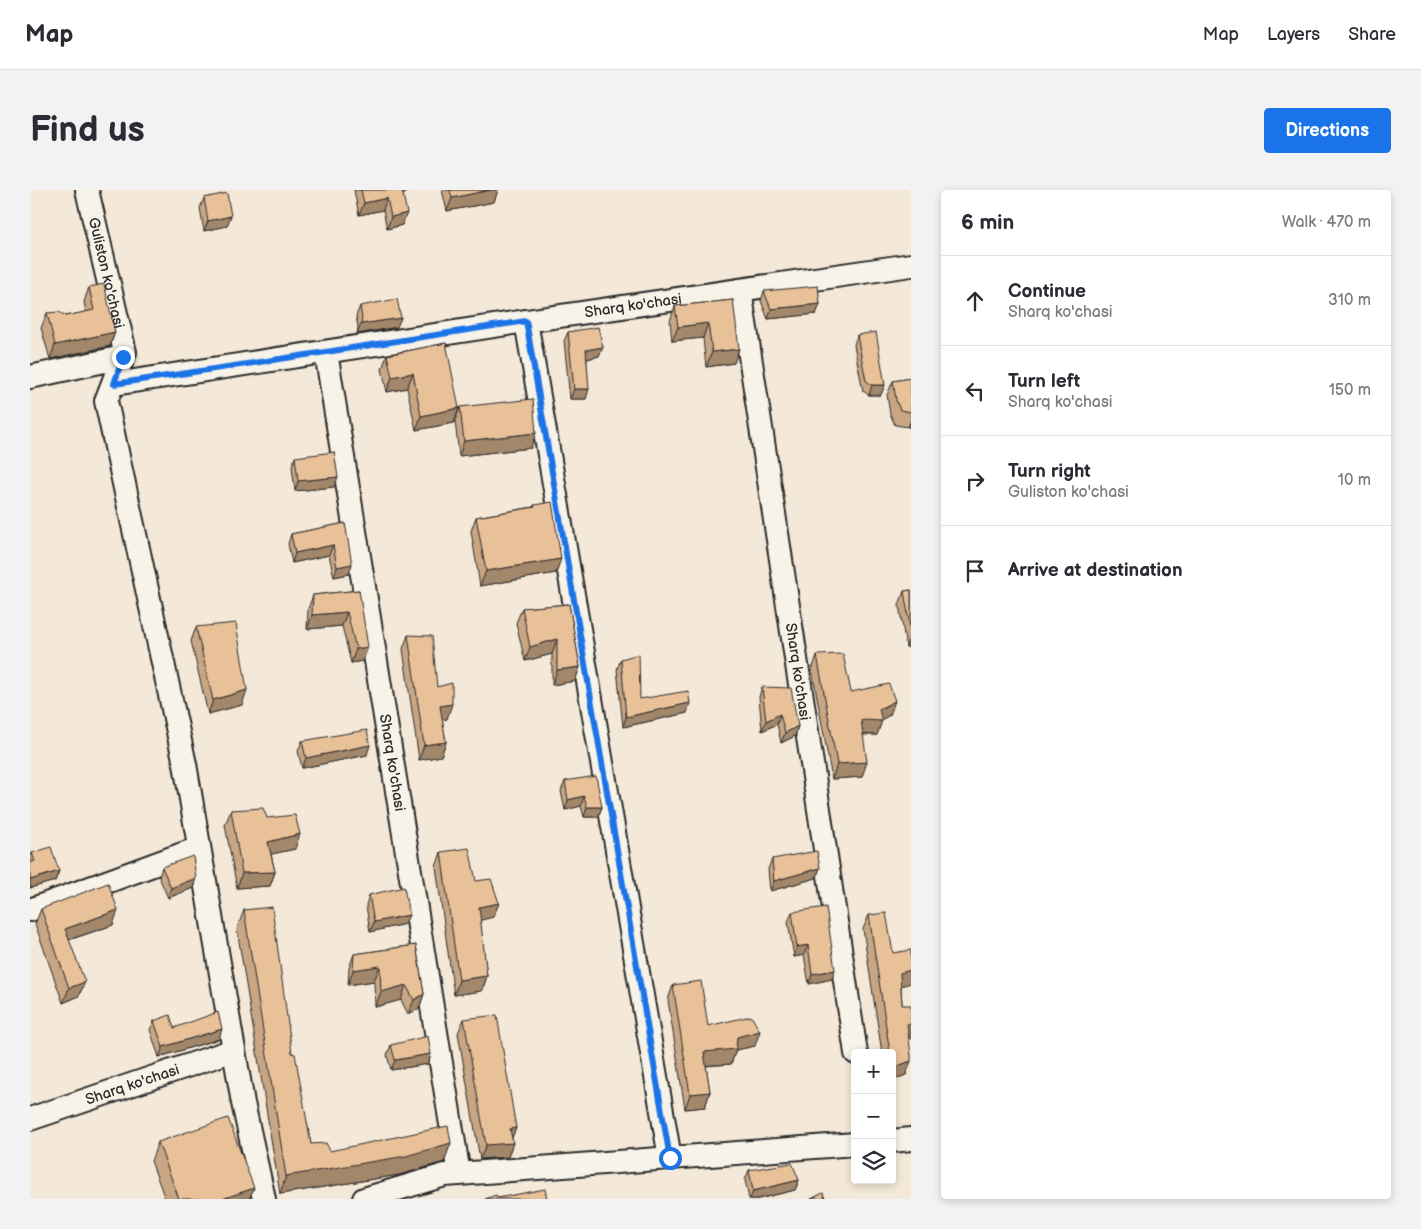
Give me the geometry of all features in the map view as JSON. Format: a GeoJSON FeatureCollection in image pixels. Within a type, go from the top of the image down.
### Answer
{"type":"FeatureCollection","features":[{"type":"Feature","properties":{"kind":"street","name":"Guliston ko'chasi"},"geometry":{"type":"LineString","coordinates":[[87,190],[126,352],[106,401],[185,764],[243,1102],[264,1199]]}},
{"type":"Feature","properties":{"kind":"street","name":"Sharq ko'chasi"},"geometry":{"type":"LineString","coordinates":[[114,384],[911,265]]}},
{"type":"Feature","properties":{"kind":"street","name":"Sharq ko'chasi"},"geometry":{"type":"LineString","coordinates":[[740,290],[855,1049]]}},
{"type":"Feature","properties":{"kind":"street"},"geometry":{"type":"LineString","coordinates":[[526,321],[670,1158]]}},
{"type":"Feature","properties":{"kind":"street","name":"Sharq ko'chasi"},"geometry":{"type":"LineString","coordinates":[[326,352],[459,1174]]}},
{"type":"Feature","properties":{"kind":"street"},"geometry":{"type":"LineString","coordinates":[[30,377],[123,357]]}},
{"type":"Feature","properties":{"kind":"street"},"geometry":{"type":"LineString","coordinates":[[30,910],[199,848]]}},
{"type":"Feature","properties":{"kind":"street","name":"Sharq ko'chasi"},"geometry":{"type":"LineString","coordinates":[[30,1119],[234,1050]]}},
{"type":"Feature","properties":{"kind":"street"},"geometry":{"type":"LineString","coordinates":[[896,1141],[911,1139]]}},
{"type":"Feature","properties":{"kind":"street"},"geometry":{"type":"LineString","coordinates":[[364,1199],[445,1175],[851,1144]]}},
{"type":"Feature","properties":{"kind":"building"},"geometry":{"type":"Polygon","coordinates":[[[361,190],[402,190],[407,213],[391,217],[387,198],[364,203],[361,190]]]}},
{"type":"Feature","properties":{"kind":"building"},"geometry":{"type":"Polygon","coordinates":[[[450,190],[490,190],[452,198],[450,190]]]}},
{"type":"Feature","properties":{"kind":"building"},"geometry":{"type":"Polygon","coordinates":[[[227,193],[231,216],[208,221],[204,198],[227,193]]]}},
{"type":"Feature","properties":{"kind":"building"},"geometry":{"type":"Polygon","coordinates":[[[104,284],[115,332],[55,345],[47,313],[59,312],[66,316],[94,310],[89,287],[104,284]]]}},
{"type":"Feature","properties":{"kind":"building"},"geometry":{"type":"Polygon","coordinates":[[[818,286],[820,304],[771,309],[764,291],[818,286]]]}},
{"type":"Feature","properties":{"kind":"building"},"geometry":{"type":"Polygon","coordinates":[[[397,299],[401,318],[361,324],[360,306],[397,299]]]}},
{"type":"Feature","properties":{"kind":"building"},"geometry":{"type":"Polygon","coordinates":[[[733,300],[739,349],[712,352],[708,323],[678,327],[675,306],[733,300]]]}},
{"type":"Feature","properties":{"kind":"building"},"geometry":{"type":"Polygon","coordinates":[[[598,327],[603,347],[586,350],[589,389],[574,389],[568,332],[598,327]]]}},
{"type":"Feature","properties":{"kind":"building"},"geometry":{"type":"Polygon","coordinates":[[[876,332],[885,385],[872,385],[866,381],[857,335],[876,332]]]}},
{"type":"Feature","properties":{"kind":"building"},"geometry":{"type":"Polygon","coordinates":[[[446,343],[459,408],[421,416],[413,373],[392,377],[387,355],[446,343]]]}},
{"type":"Feature","properties":{"kind":"building"},"geometry":{"type":"Polygon","coordinates":[[[911,378],[911,412],[900,410],[896,400],[893,381],[911,378]]]}},
{"type":"Feature","properties":{"kind":"building"},"geometry":{"type":"Polygon","coordinates":[[[533,399],[536,433],[464,441],[460,407],[533,399]]]}},
{"type":"Feature","properties":{"kind":"building"},"geometry":{"type":"Polygon","coordinates":[[[334,452],[338,477],[298,481],[295,457],[334,452]]]}},
{"type":"Feature","properties":{"kind":"building"},"geometry":{"type":"Polygon","coordinates":[[[552,502],[561,559],[486,571],[476,517],[535,507],[534,505],[552,502]]]}},
{"type":"Feature","properties":{"kind":"building"},"geometry":{"type":"Polygon","coordinates":[[[345,523],[352,564],[337,567],[333,545],[295,553],[291,534],[345,523]]]}},
{"type":"Feature","properties":{"kind":"building"},"geometry":{"type":"Polygon","coordinates":[[[359,590],[368,647],[356,649],[347,612],[312,615],[313,595],[359,590]]]}},
{"type":"Feature","properties":{"kind":"building"},"geometry":{"type":"Polygon","coordinates":[[[911,590],[911,633],[904,591],[911,590]]]}},
{"type":"Feature","properties":{"kind":"building"},"geometry":{"type":"Polygon","coordinates":[[[569,604],[580,667],[557,670],[557,639],[530,647],[522,608],[569,604]]]}},
{"type":"Feature","properties":{"kind":"building"},"geometry":{"type":"Polygon","coordinates":[[[236,623],[247,690],[213,700],[196,627],[236,623]]]}},
{"type":"Feature","properties":{"kind":"building"},"geometry":{"type":"Polygon","coordinates":[[[408,635],[432,636],[437,687],[452,683],[452,704],[440,706],[446,742],[424,745],[408,635]]]}},
{"type":"Feature","properties":{"kind":"building"},"geometry":{"type":"Polygon","coordinates":[[[639,654],[640,699],[688,691],[690,703],[626,717],[621,659],[639,654]]]}},
{"type":"Feature","properties":{"kind":"building"},"geometry":{"type":"Polygon","coordinates":[[[843,654],[851,692],[889,684],[895,701],[879,709],[882,721],[861,720],[867,762],[837,764],[817,655],[843,654]]]}},
{"type":"Feature","properties":{"kind":"building"},"geometry":{"type":"Polygon","coordinates":[[[762,687],[791,688],[798,726],[785,733],[780,714],[766,721],[762,687]]]}},
{"type":"Feature","properties":{"kind":"building"},"geometry":{"type":"Polygon","coordinates":[[[367,730],[370,745],[306,758],[302,741],[367,730]]]}},
{"type":"Feature","properties":{"kind":"building"},"geometry":{"type":"Polygon","coordinates":[[[596,776],[602,807],[587,807],[584,796],[568,800],[565,781],[596,776]]]}},
{"type":"Feature","properties":{"kind":"building"},"geometry":{"type":"Polygon","coordinates":[[[263,808],[267,818],[295,815],[300,834],[268,842],[275,872],[242,873],[231,810],[263,808]]]}},
{"type":"Feature","properties":{"kind":"building"},"geometry":{"type":"Polygon","coordinates":[[[51,847],[59,871],[30,880],[30,863],[35,861],[32,853],[51,847]]]}},
{"type":"Feature","properties":{"kind":"building"},"geometry":{"type":"Polygon","coordinates":[[[469,848],[476,881],[491,879],[499,903],[479,907],[487,976],[459,980],[441,852],[469,848]]]}},
{"type":"Feature","properties":{"kind":"building"},"geometry":{"type":"Polygon","coordinates":[[[817,851],[820,868],[774,881],[772,859],[817,851]]]}},
{"type":"Feature","properties":{"kind":"building"},"geometry":{"type":"Polygon","coordinates":[[[193,856],[196,878],[171,888],[162,867],[193,856]]]}},
{"type":"Feature","properties":{"kind":"building"},"geometry":{"type":"Polygon","coordinates":[[[108,883],[118,910],[65,929],[85,982],[69,988],[41,909],[108,883]]]}},
{"type":"Feature","properties":{"kind":"building"},"geometry":{"type":"Polygon","coordinates":[[[404,887],[409,915],[374,922],[369,895],[404,887]]]}},
{"type":"Feature","properties":{"kind":"building"},"geometry":{"type":"Polygon","coordinates":[[[272,907],[292,1053],[295,1054],[311,1144],[326,1143],[330,1151],[448,1126],[451,1143],[406,1156],[286,1176],[244,910],[272,907]]]}},
{"type":"Feature","properties":{"kind":"building"},"geometry":{"type":"Polygon","coordinates":[[[826,907],[835,970],[812,974],[808,945],[797,947],[792,912],[826,907]]]}},
{"type":"Feature","properties":{"kind":"building"},"geometry":{"type":"Polygon","coordinates":[[[886,913],[893,953],[911,950],[911,970],[900,973],[902,1005],[911,1005],[911,1024],[907,1024],[911,1061],[896,1067],[896,1049],[889,1049],[869,915],[886,913]]]}},
{"type":"Feature","properties":{"kind":"building"},"geometry":{"type":"Polygon","coordinates":[[[416,945],[424,994],[414,1000],[406,985],[381,992],[380,966],[353,970],[354,954],[416,945]]]}},
{"type":"Feature","properties":{"kind":"building"},"geometry":{"type":"Polygon","coordinates":[[[701,981],[708,1026],[751,1016],[760,1031],[737,1037],[736,1049],[704,1052],[710,1092],[690,1094],[673,985],[701,981]]]}},
{"type":"Feature","properties":{"kind":"building"},"geometry":{"type":"Polygon","coordinates":[[[218,1012],[222,1029],[163,1047],[154,1021],[170,1015],[174,1028],[218,1012]]]}},
{"type":"Feature","properties":{"kind":"building"},"geometry":{"type":"Polygon","coordinates":[[[497,1015],[516,1128],[510,1129],[513,1143],[486,1145],[464,1019],[497,1015]]]}},
{"type":"Feature","properties":{"kind":"building"},"geometry":{"type":"Polygon","coordinates":[[[428,1036],[431,1054],[395,1060],[391,1045],[428,1036]]]}},
{"type":"Feature","properties":{"kind":"building"},"geometry":{"type":"Polygon","coordinates":[[[228,1118],[254,1188],[222,1199],[179,1199],[158,1142],[228,1118]]]}},
{"type":"Feature","properties":{"kind":"building"},"geometry":{"type":"Polygon","coordinates":[[[792,1163],[799,1180],[753,1191],[749,1170],[792,1163]]]}},
{"type":"Feature","properties":{"kind":"building"},"geometry":{"type":"Polygon","coordinates":[[[545,1189],[547,1199],[485,1199],[496,1195],[498,1198],[545,1189]]]}},
{"type":"Feature","properties":{"kind":"building"},"geometry":{"type":"Polygon","coordinates":[[[823,1193],[825,1199],[811,1199],[823,1193]]]}},
{"type":"Feature","properties":{"kind":"route"},"geometry":{"type":"LineString","coordinates":[[123,357],[114,384],[526,321],[670,1158]]}}]}
